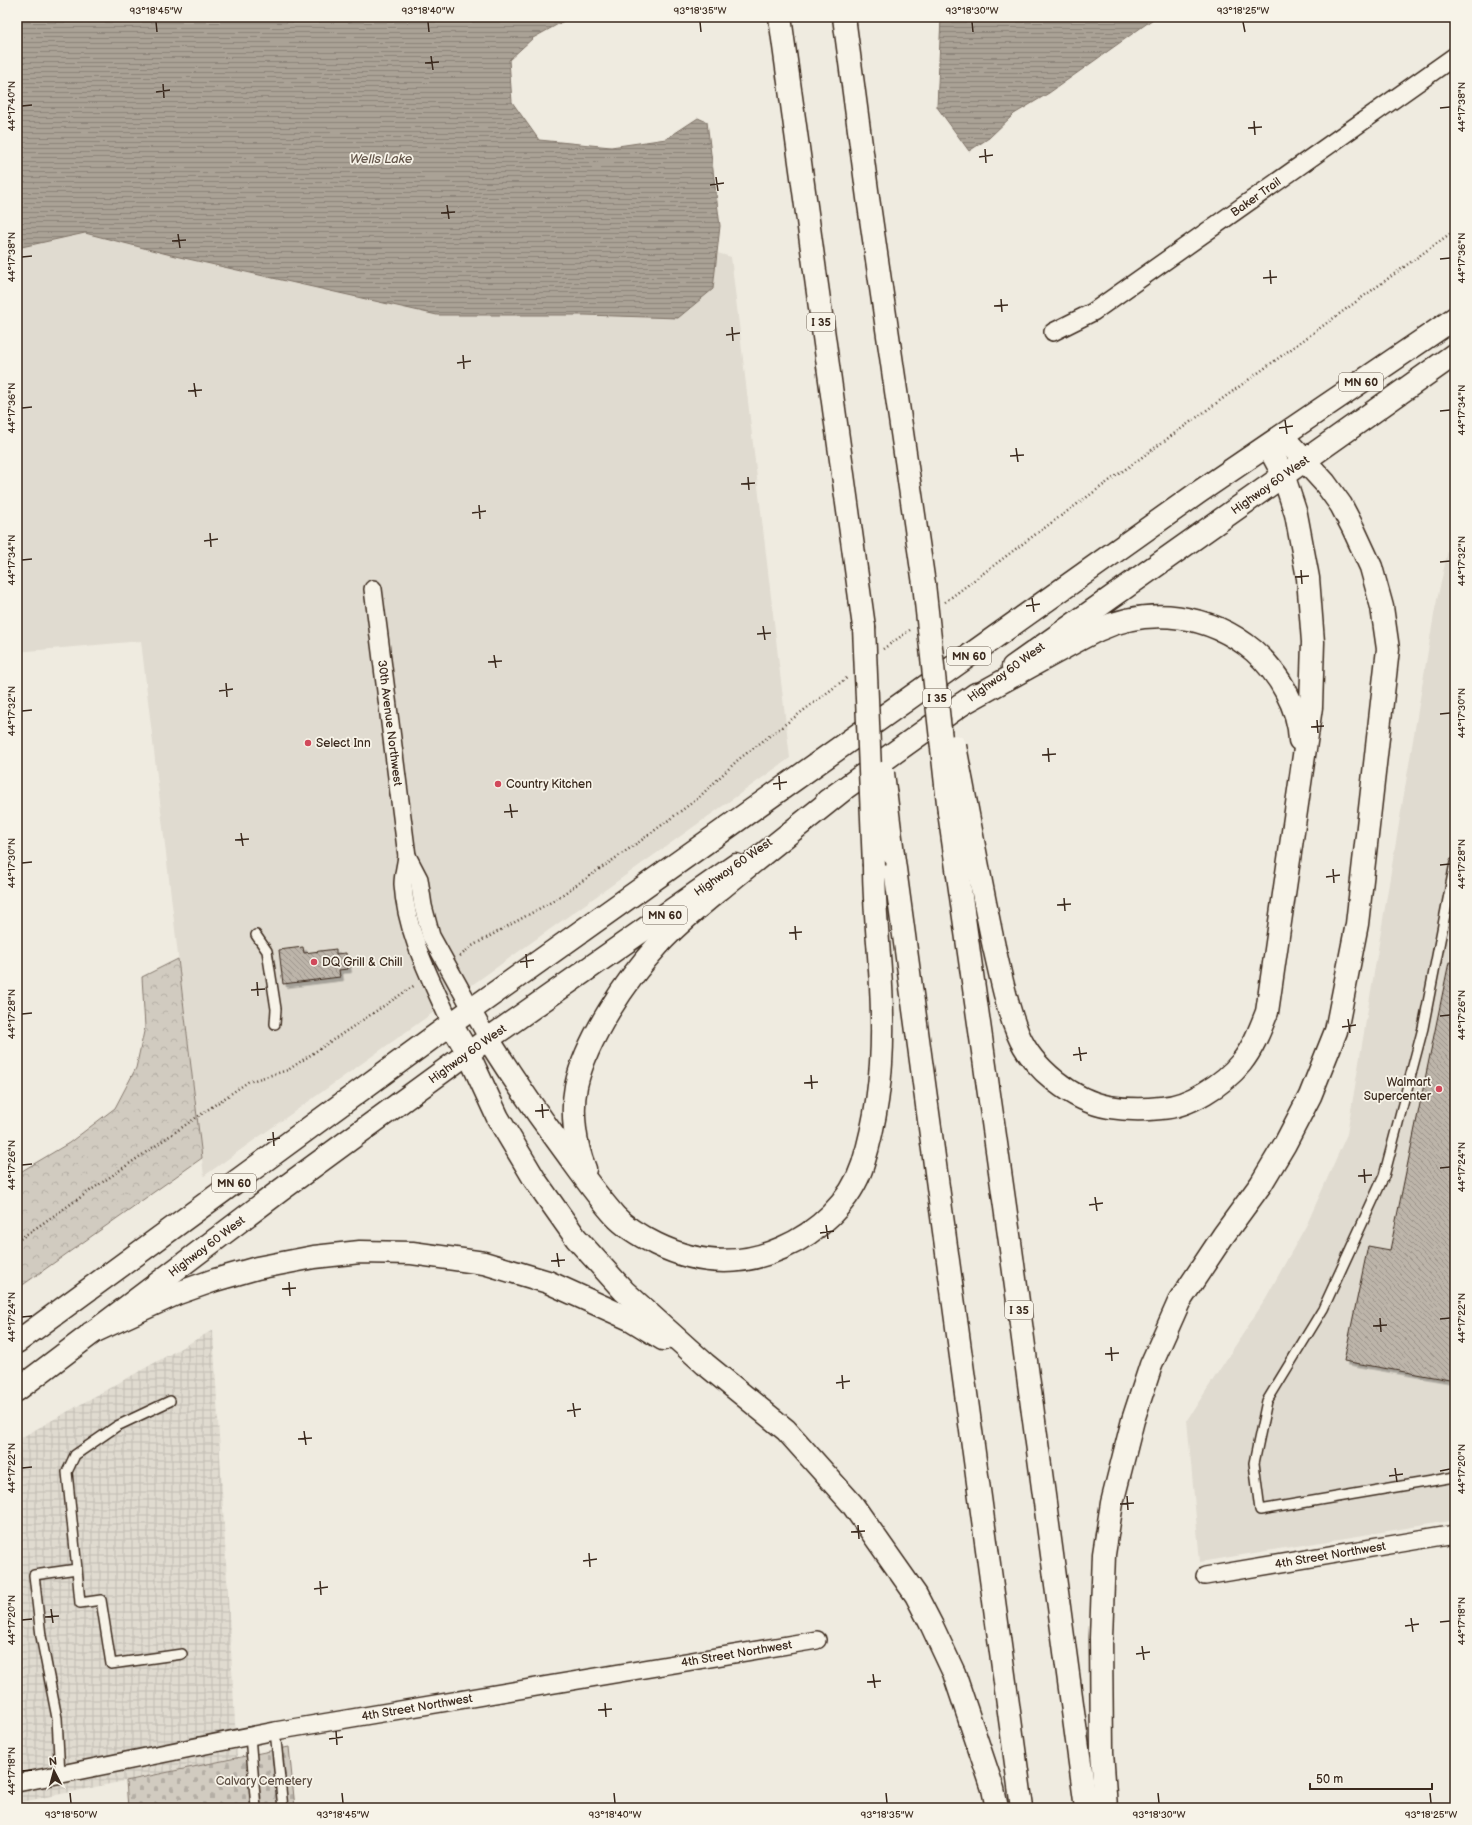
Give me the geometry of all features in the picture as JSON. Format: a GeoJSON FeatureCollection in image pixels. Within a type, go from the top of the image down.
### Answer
{"type":"FeatureCollection","features":[{"type":"Feature","properties":{"kind":"main road","name":"I 35"},"geometry":{"type":"LineString","coordinates":[[780,17],[864,628],[893,854],[1022,1808]]}},
{"type":"Feature","properties":{"kind":"main road"},"geometry":{"type":"LineString","coordinates":[[844,17],[869,206],[958,808],[985,906],[1008,1008],[1018,1036],[1030,1054],[1054,1081],[1080,1097],[1108,1107],[1136,1110],[1166,1108],[1194,1099],[1219,1084],[1241,1064],[1256,1039],[1267,1012],[1311,707],[1313,642],[1308,578],[1303,549],[1296,514],[1283,474],[1275,441]]}},
{"type":"Feature","properties":{"kind":"main road","name":"MN 60"},"geometry":{"type":"LineString","coordinates":[[17,1342],[472,1009],[1186,502],[1455,318]]}},
{"type":"Feature","properties":{"kind":"main road","name":"Highway 60 West"},"geometry":{"type":"LineString","coordinates":[[17,1390],[281,1190],[468,1053],[842,791],[1304,459],[1455,354]]}},
{"type":"Feature","properties":{"kind":"main road"},"geometry":{"type":"LineString","coordinates":[[1106,1808],[1102,1752],[1101,1638],[1104,1554],[1112,1503],[1133,1420],[1151,1365],[1179,1302],[1223,1236],[1261,1184],[1285,1144],[1310,1096],[1336,1031],[1357,924],[1388,649],[1382,607],[1371,567],[1341,505],[1325,483],[1304,459],[1275,441]]}},
{"type":"Feature","properties":{"kind":"main road"},"geometry":{"type":"LineString","coordinates":[[960,705],[1098,630],[1133,618],[1155,615],[1185,617],[1214,626],[1241,641],[1264,660],[1281,684],[1295,712],[1300,734],[1301,771]]}},
{"type":"Feature","properties":{"kind":"main road"},"geometry":{"type":"LineString","coordinates":[[488,1039],[554,1136],[616,1218],[642,1238],[672,1252],[703,1260],[736,1261],[768,1255],[799,1241],[830,1216],[847,1196],[862,1167],[870,1135],[879,1077],[882,1018],[874,896],[864,628]]}},
{"type":"Feature","properties":{"kind":"main road"},"geometry":{"type":"LineString","coordinates":[[596,1192],[584,1167],[577,1141],[574,1114],[576,1087],[583,1060],[604,1019],[630,980],[659,944],[687,917],[842,791]]}},
{"type":"Feature","properties":{"kind":"main road","name":"I 35"},"geometry":{"type":"LineString","coordinates":[[958,808],[1012,1258],[1086,1808]]}},
{"type":"Feature","properties":{"kind":"main road"},"geometry":{"type":"LineString","coordinates":[[451,1024],[468,1053],[498,1118],[530,1173],[576,1238],[624,1291],[705,1364],[786,1430],[852,1504],[916,1595],[954,1673],[993,1789],[997,1808]]}},
{"type":"Feature","properties":{"kind":"main road"},"geometry":{"type":"LineString","coordinates":[[91,1333],[178,1292],[257,1268],[314,1257],[360,1252],[412,1253],[484,1263],[548,1282],[632,1320],[705,1364]]}},
{"type":"Feature","properties":{"kind":"street","name":"Baker Trail"},"geometry":{"type":"LineString","coordinates":[[1053,332],[1093,312],[1455,56]]}},
{"type":"Feature","properties":{"kind":"street","name":"30th Avenue Northwest"},"geometry":{"type":"LineString","coordinates":[[372,589],[407,856],[403,882],[406,911],[414,940],[428,976],[451,1024]]}},
{"type":"Feature","properties":{"kind":"street","name":"30th Avenue Northwest"},"geometry":{"type":"LineString","coordinates":[[407,856],[419,879],[423,906],[431,936],[488,1039]]}},
{"type":"Feature","properties":{"kind":"street","name":"4th Street Northwest"},"geometry":{"type":"LineString","coordinates":[[1205,1576],[1455,1534]]}},
{"type":"Feature","properties":{"kind":"street","name":"4th Street Northwest"},"geometry":{"type":"LineString","coordinates":[[17,1783],[275,1731],[818,1640]]}},
{"type":"Feature","properties":{"kind":"lane"},"geometry":{"type":"LineString","coordinates":[[1455,863],[1423,1028],[1384,1176],[1323,1310],[1266,1401],[1254,1463],[1260,1510],[1455,1477]]}},
{"type":"Feature","properties":{"kind":"lane"},"geometry":{"type":"LineString","coordinates":[[256,935],[267,951],[276,1010],[275,1024]]}},
{"type":"Feature","properties":{"kind":"lane"},"geometry":{"type":"LineString","coordinates":[[170,1401],[117,1426],[75,1455],[67,1472],[80,1603],[101,1600],[111,1664],[182,1654]]}},
{"type":"Feature","properties":{"kind":"lane"},"geometry":{"type":"LineString","coordinates":[[60,1775],[57,1718],[41,1636],[34,1575],[77,1568]]}},
{"type":"Feature","properties":{"kind":"lane"},"geometry":{"type":"LineString","coordinates":[[275,1731],[283,1808]]}},
{"type":"Feature","properties":{"kind":"lane"},"geometry":{"type":"LineString","coordinates":[[250,1736],[256,1808]]}},
{"type":"Feature","properties":{"kind":"path"},"geometry":{"type":"LineString","coordinates":[[942,605],[1038,532],[1455,230]]}},
{"type":"Feature","properties":{"kind":"path"},"geometry":{"type":"LineString","coordinates":[[879,653],[911,629]]}},
{"type":"Feature","properties":{"kind":"path"},"geometry":{"type":"LineString","coordinates":[[447,964],[472,946],[553,901],[639,842],[697,799],[739,759],[854,672]]}},
{"type":"Feature","properties":{"kind":"path"},"geometry":{"type":"LineString","coordinates":[[17,1241],[248,1082],[288,1070],[428,976]]}},
{"type":"Feature","properties":{"kind":"shaded area"},"geometry":{"type":"Polygon","coordinates":[[[426,165],[731,257],[790,758],[204,1176],[141,641],[17,652],[17,219],[426,165]]]}},
{"type":"Feature","properties":{"kind":"shaded area"},"geometry":{"type":"Polygon","coordinates":[[[1455,519],[1455,1520],[1200,1562],[1187,1420],[1263,1303],[1307,1224],[1347,1134],[1435,609],[1455,519]]]}},
{"type":"Feature","properties":{"kind":"shaded area"},"geometry":{"type":"Polygon","coordinates":[[[213,1330],[237,1758],[17,1803],[17,1440],[213,1330]]]}},
{"type":"Feature","properties":{"kind":"green space"},"geometry":{"type":"Polygon","coordinates":[[[178,959],[202,1158],[17,1289],[17,1174],[69,1143],[115,1108],[136,1068],[145,1027],[142,977],[178,959]]]}},
{"type":"Feature","properties":{"kind":"green space","name":"Calvary Cemetery"},"geometry":{"type":"Polygon","coordinates":[[[289,1747],[295,1808],[128,1808],[126,1781],[289,1747]]]}},
{"type":"Feature","properties":{"kind":"water","name":"Wells Lake"},"geometry":{"type":"Polygon","coordinates":[[[17,17],[571,17],[533,38],[509,60],[512,102],[539,140],[611,147],[666,139],[698,118],[707,122],[720,226],[713,289],[678,318],[585,315],[437,315],[175,256],[85,233],[17,248],[17,17]]]}},
{"type":"Feature","properties":{"kind":"water"},"geometry":{"type":"Polygon","coordinates":[[[941,17],[1156,17],[1049,93],[1014,114],[989,138],[969,151],[937,107],[941,17]]]}},
{"type":"Feature","properties":{"kind":"building","name":"DQ Grill & Chill"},"geometry":{"type":"Polygon","coordinates":[[[303,947],[304,953],[336,949],[336,954],[346,953],[348,969],[339,970],[340,977],[283,984],[279,950],[303,947]]]}},
{"type":"Feature","properties":{"kind":"building","name":"Walmart Supercenter"},"geometry":{"type":"Polygon","coordinates":[[[1449,962],[1455,963],[1455,1381],[1344,1361],[1368,1246],[1390,1250],[1449,962]]]}},
{"type":"Feature","properties":{"kind":"place","name":"Select Inn"},"geometry":{"type":"Point","coordinates":[308,743]}},
{"type":"Feature","properties":{"kind":"place","name":"Country Kitchen"},"geometry":{"type":"Point","coordinates":[498,784]}},
{"type":"Feature","properties":{"kind":"place","name":"DQ Grill & Chill"},"geometry":{"type":"Point","coordinates":[314,962]}},
{"type":"Feature","properties":{"kind":"place","name":"Walmart Supercenter"},"geometry":{"type":"Point","coordinates":[1439,1089]}}]}
